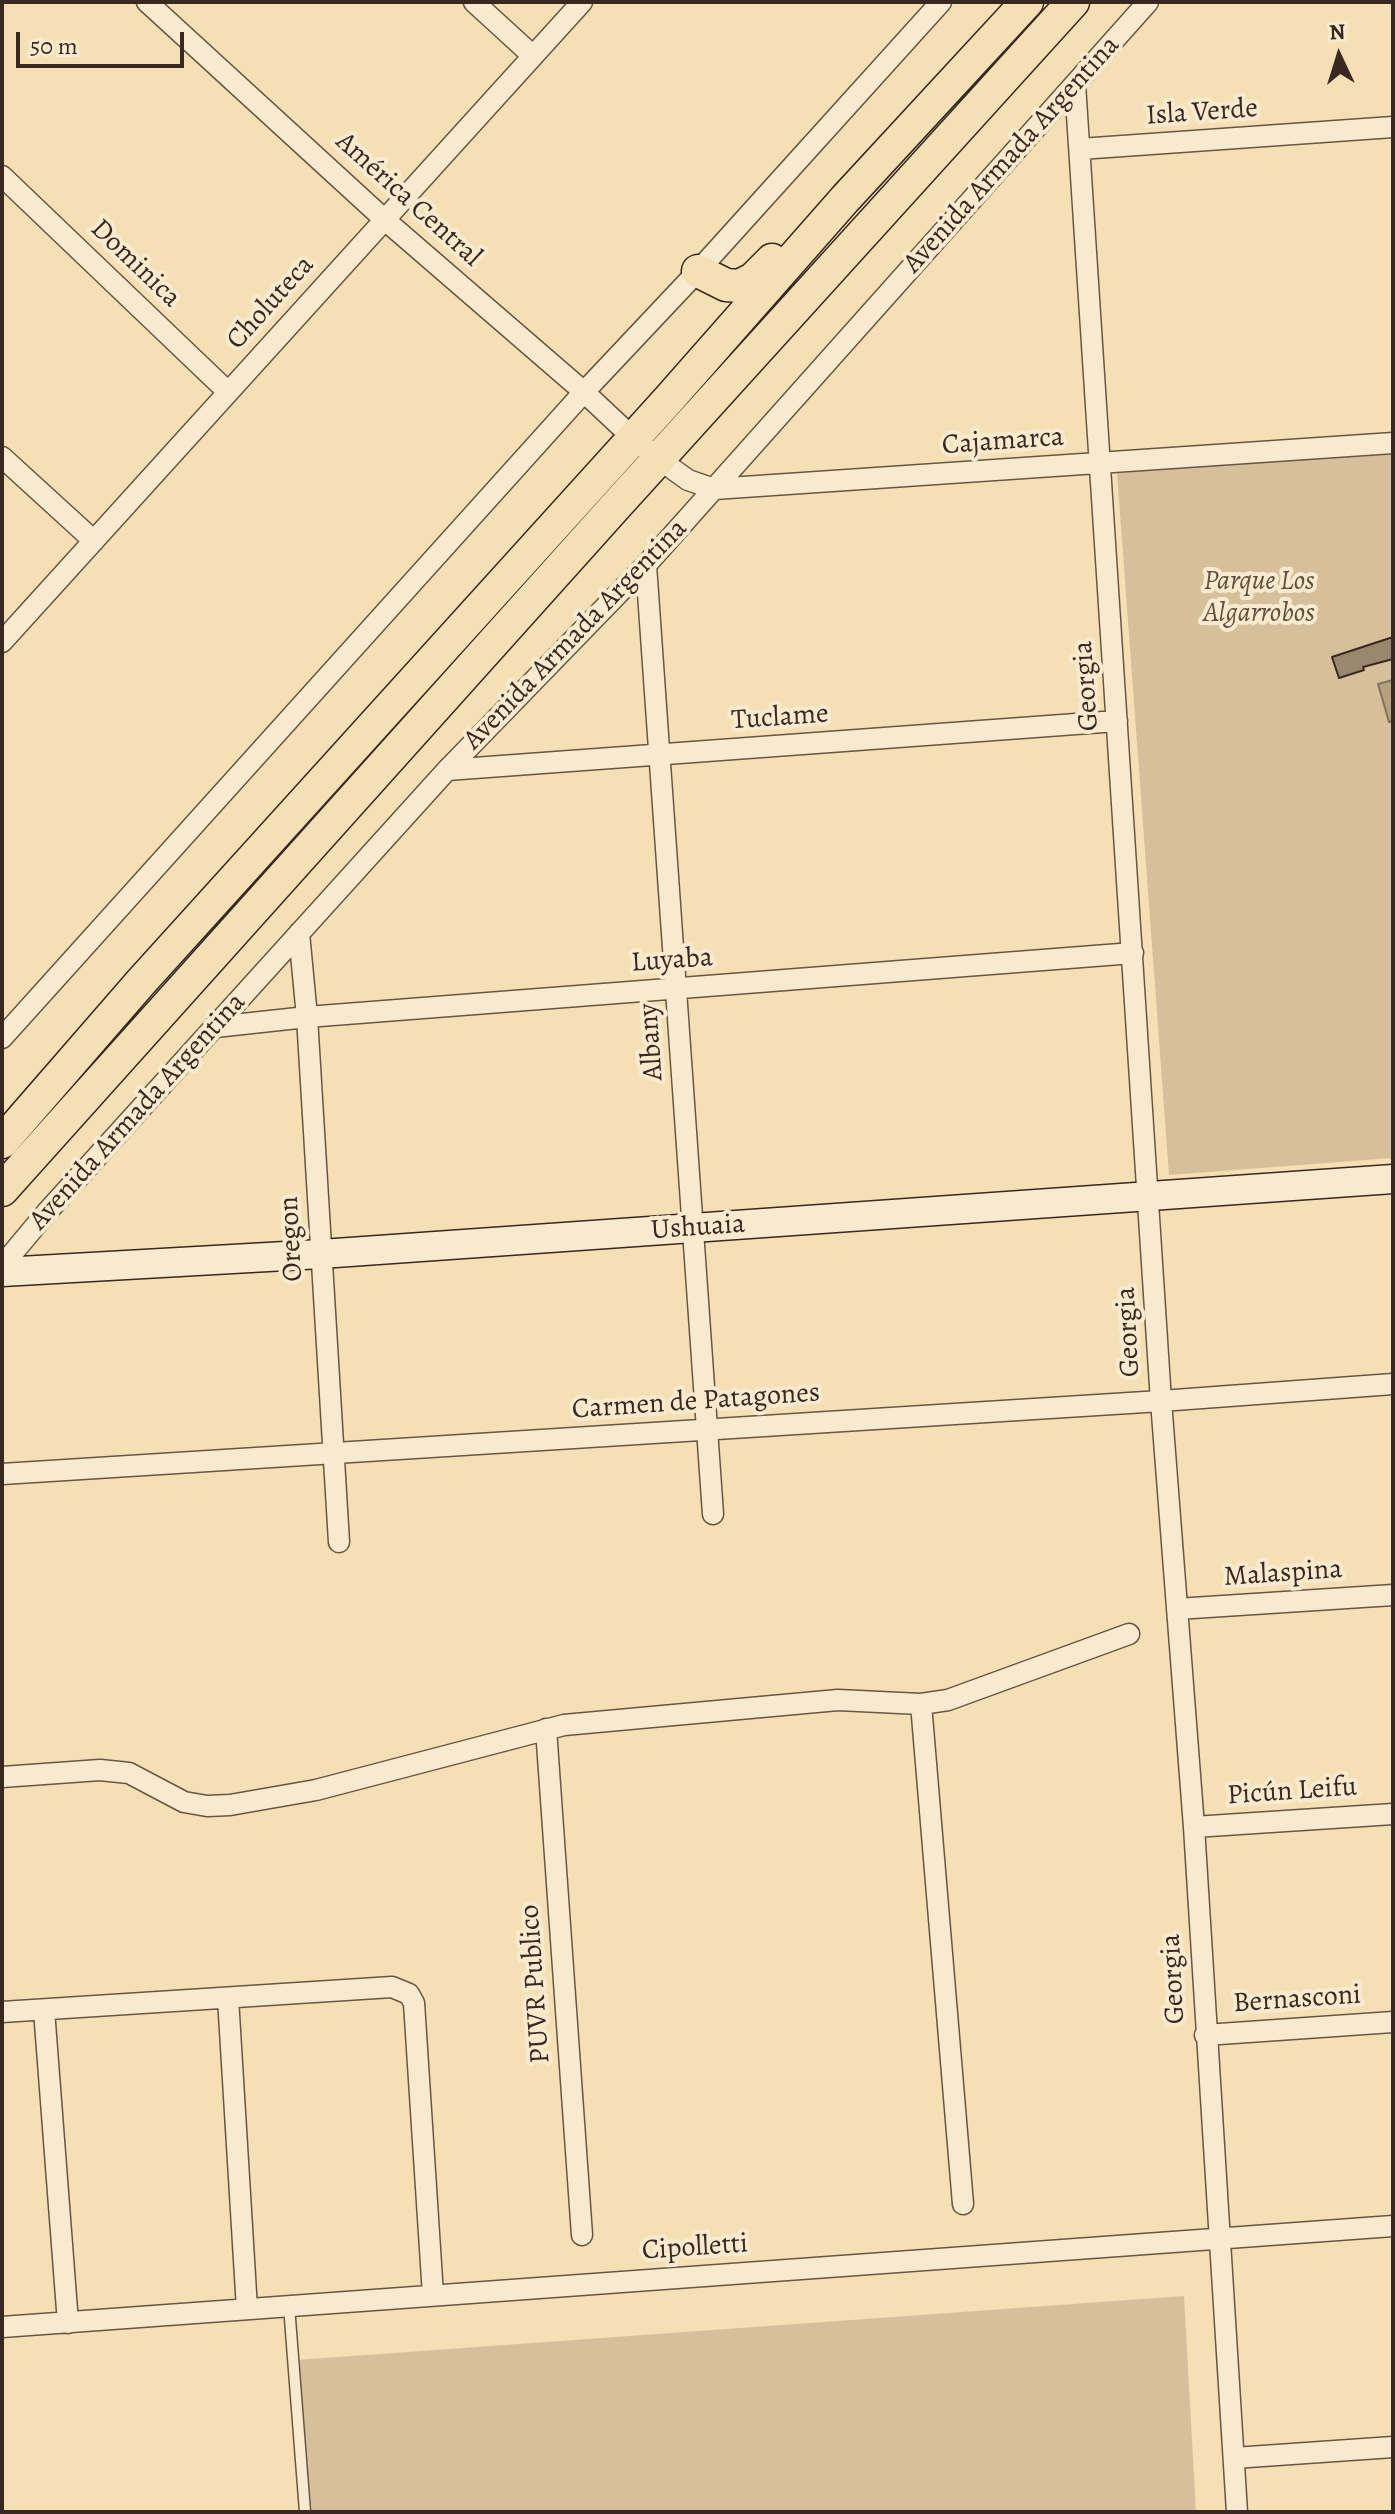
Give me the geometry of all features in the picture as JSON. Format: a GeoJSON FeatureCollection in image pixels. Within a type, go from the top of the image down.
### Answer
{"type":"FeatureCollection","features":[{"type":"Feature","properties":{"kind":"main road"},"geometry":{"type":"LineString","coordinates":[[2,1142],[141,982],[845,199],[1027,2]]}},
{"type":"Feature","properties":{"kind":"main road","name":"Avenida Armada Argentina"},"geometry":{"type":"LineString","coordinates":[[2,1190],[1073,2]]}},
{"type":"Feature","properties":{"kind":"main road"},"geometry":{"type":"LineString","coordinates":[[698,271],[726,285],[739,286],[753,279],[818,217],[845,199]]}},
{"type":"Feature","properties":{"kind":"main road"},"geometry":{"type":"LineString","coordinates":[[2,1112],[107,1005],[141,982]]}},
{"type":"Feature","properties":{"kind":"main road","name":"Ushuaia"},"geometry":{"type":"LineString","coordinates":[[2,1269],[321,1254],[1393,1179]]}},
{"type":"Feature","properties":{"kind":"street","name":"América Central"},"geometry":{"type":"LineString","coordinates":[[147,2],[385,220],[633,438]]}},
{"type":"Feature","properties":{"kind":"street"},"geometry":{"type":"LineString","coordinates":[[474,2],[533,56]]}},
{"type":"Feature","properties":{"kind":"street","name":"Choluteca"},"geometry":{"type":"LineString","coordinates":[[2,642],[582,2]]}},
{"type":"Feature","properties":{"kind":"street"},"geometry":{"type":"LineString","coordinates":[[5,1030],[941,2]]}},
{"type":"Feature","properties":{"kind":"street","name":"Avenida Armada Argentina"},"geometry":{"type":"LineString","coordinates":[[2,1269],[47,1212],[447,770],[646,565],[1148,2]]}},
{"type":"Feature","properties":{"kind":"street"},"geometry":{"type":"LineString","coordinates":[[1075,84],[1080,149]]}},
{"type":"Feature","properties":{"kind":"street","name":"Isla Verde"},"geometry":{"type":"LineString","coordinates":[[1080,149],[1393,127]]}},
{"type":"Feature","properties":{"kind":"street","name":"Georgia"},"geometry":{"type":"LineString","coordinates":[[1080,149],[1161,1401],[1194,1827],[1237,2512]]}},
{"type":"Feature","properties":{"kind":"street","name":"Dominica"},"geometry":{"type":"LineString","coordinates":[[2,176],[228,392]]}},
{"type":"Feature","properties":{"kind":"street","name":"Cajamarca"},"geometry":{"type":"LineString","coordinates":[[633,438],[688,480],[714,489],[1393,443]]}},
{"type":"Feature","properties":{"kind":"street"},"geometry":{"type":"LineString","coordinates":[[2,457],[94,541]]}},
{"type":"Feature","properties":{"kind":"street","name":"Albany"},"geometry":{"type":"LineString","coordinates":[[646,565],[713,1514]]}},
{"type":"Feature","properties":{"kind":"street","name":"Tuclame"},"geometry":{"type":"LineString","coordinates":[[447,770],[1117,721]]}},
{"type":"Feature","properties":{"kind":"street","name":"Oregon"},"geometry":{"type":"LineString","coordinates":[[299,933],[307,1017],[339,1542]]}},
{"type":"Feature","properties":{"kind":"street","name":"Luyaba"},"geometry":{"type":"LineString","coordinates":[[215,1027],[307,1017],[1133,953]]}},
{"type":"Feature","properties":{"kind":"street","name":"Carmen de Patagones"},"geometry":{"type":"LineString","coordinates":[[2,1474],[1393,1384]]}},
{"type":"Feature","properties":{"kind":"street","name":"Malaspina"},"geometry":{"type":"LineString","coordinates":[[1177,1609],[1393,1595]]}},
{"type":"Feature","properties":{"kind":"street"},"geometry":{"type":"LineString","coordinates":[[2,1777],[100,1770],[129,1773],[184,1802],[230,1805],[316,1790],[564,1725],[838,1700],[921,1704],[948,1700],[1129,1634]]}},
{"type":"Feature","properties":{"kind":"street"},"geometry":{"type":"LineString","coordinates":[[921,1704],[963,2204]]}},
{"type":"Feature","properties":{"kind":"street","name":"PUVR Publico"},"geometry":{"type":"LineString","coordinates":[[546,1729],[582,2235]]}},
{"type":"Feature","properties":{"kind":"street","name":"Picún Leifu"},"geometry":{"type":"LineString","coordinates":[[1194,1827],[1393,1814]]}},
{"type":"Feature","properties":{"kind":"street"},"geometry":{"type":"LineString","coordinates":[[2,2012],[392,1987],[409,1994],[414,2003],[433,2295]]}},
{"type":"Feature","properties":{"kind":"street"},"geometry":{"type":"LineString","coordinates":[[228,1998],[247,2309]]}},
{"type":"Feature","properties":{"kind":"street"},"geometry":{"type":"LineString","coordinates":[[44,2010],[68,2323]]}},
{"type":"Feature","properties":{"kind":"street","name":"Bernasconi"},"geometry":{"type":"LineString","coordinates":[[1205,2035],[1393,2022]]}},
{"type":"Feature","properties":{"kind":"street","name":"Cipolletti"},"geometry":{"type":"LineString","coordinates":[[2,2327],[1393,2226]]}},
{"type":"Feature","properties":{"kind":"street"},"geometry":{"type":"LineString","coordinates":[[1234,2458],[1393,2447]]}},
{"type":"Feature","properties":{"kind":"lane"},"geometry":{"type":"LineString","coordinates":[[289,2306],[305,2512]]}},
{"type":"Feature","properties":{"kind":"green space","name":"Parque Los Algarrobos"},"geometry":{"type":"Polygon","coordinates":[[[1393,452],[1393,1158],[1169,1175],[1117,473],[1393,452]]]}},
{"type":"Feature","properties":{"kind":"green space"},"geometry":{"type":"Polygon","coordinates":[[[1184,2296],[1196,2512],[307,2512],[297,2360],[1184,2296]]]}},
{"type":"Feature","properties":{"kind":"shaded area"},"geometry":{"type":"Polygon","coordinates":[[[1393,680],[1393,721],[1389,722],[1378,684],[1393,680]]]}},
{"type":"Feature","properties":{"kind":"building"},"geometry":{"type":"Polygon","coordinates":[[[1393,637],[1393,659],[1363,667],[1364,670],[1339,678],[1332,657],[1393,637]]]}}]}
